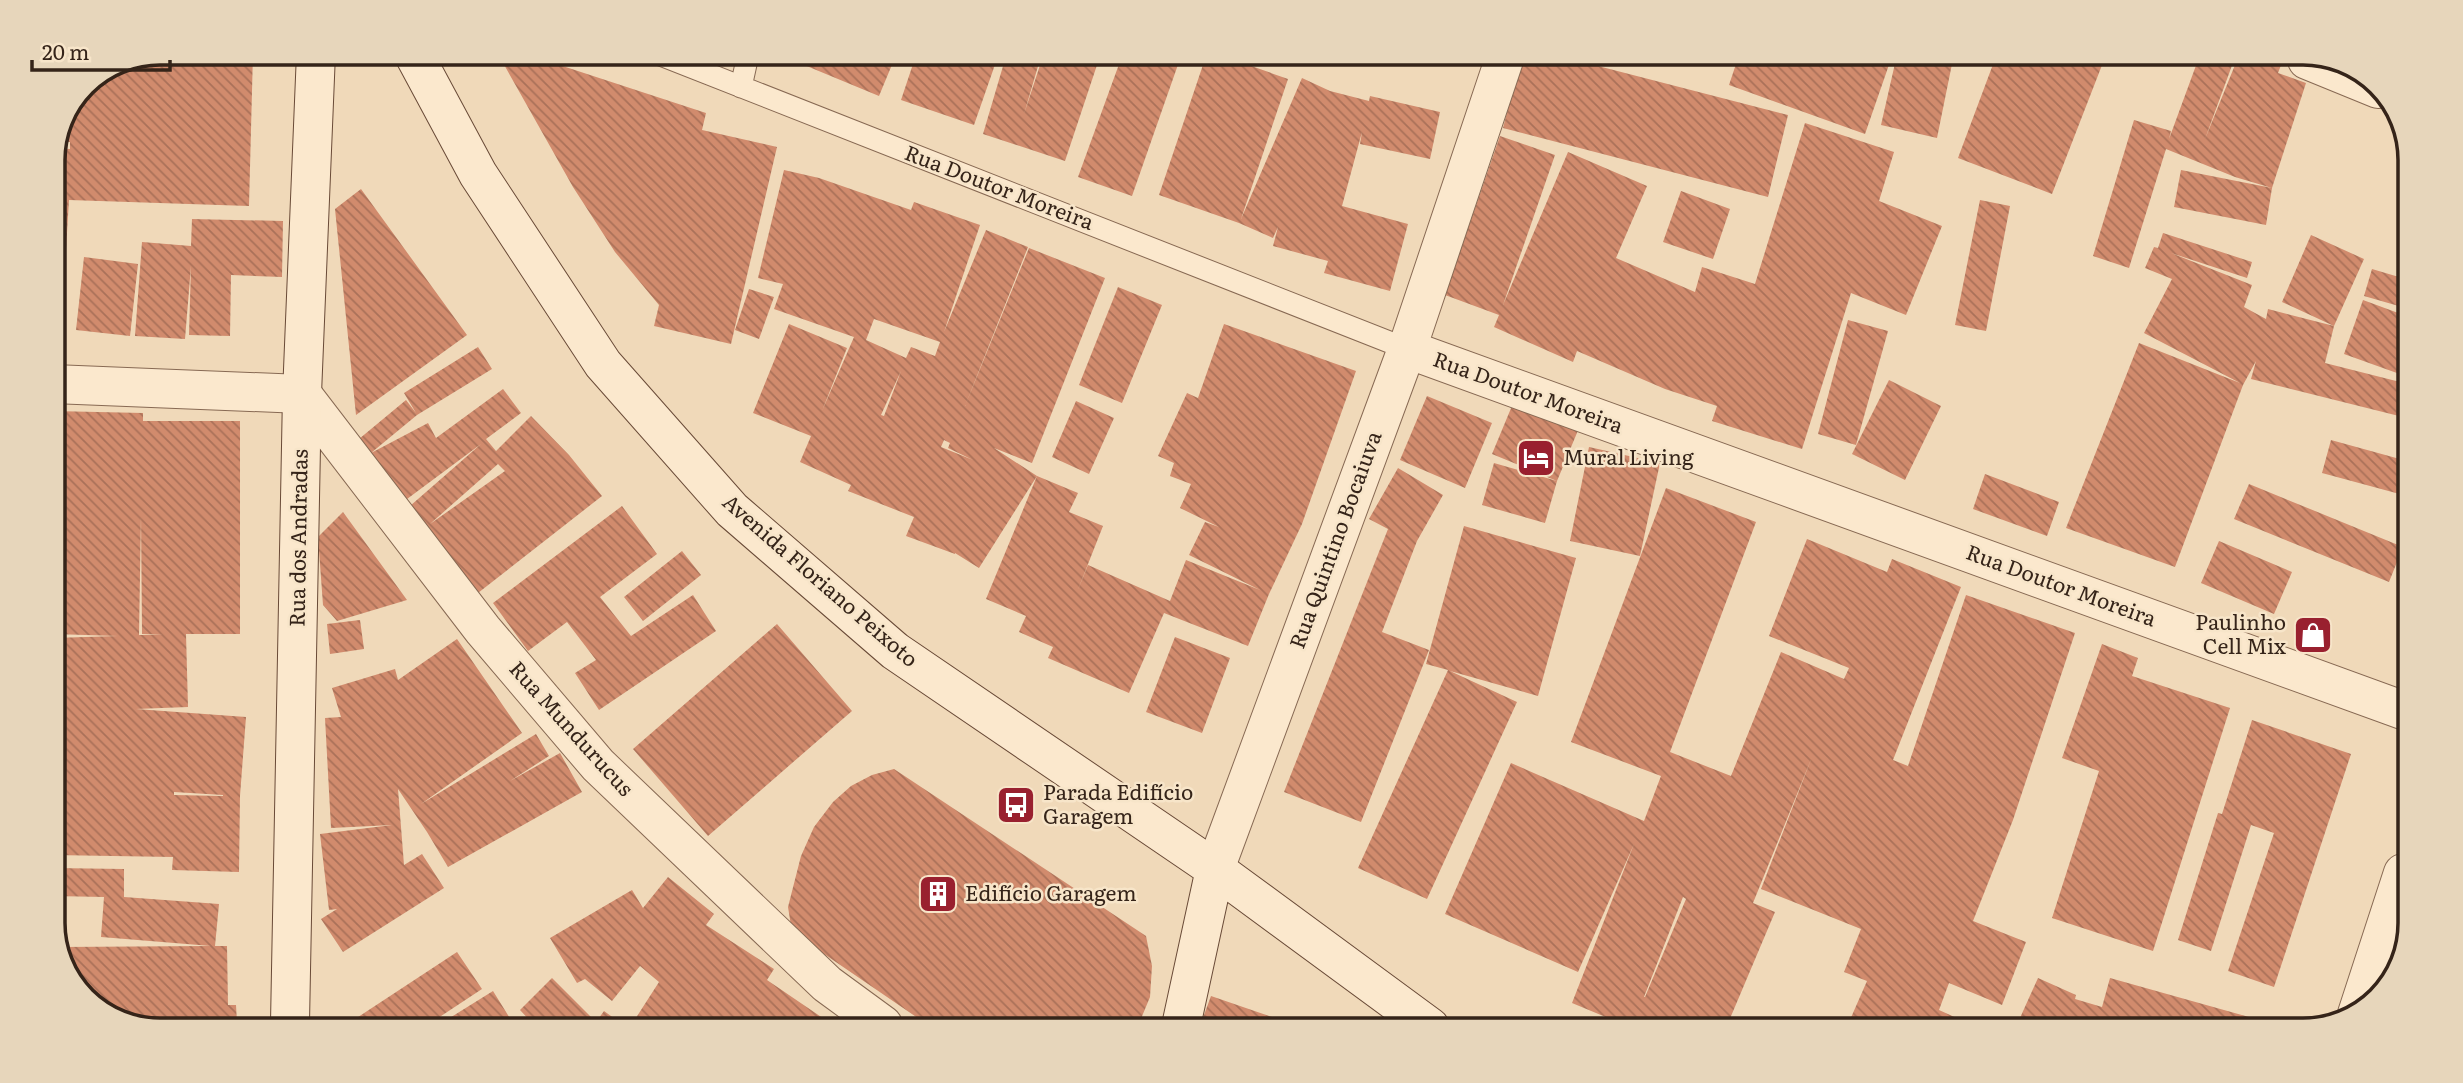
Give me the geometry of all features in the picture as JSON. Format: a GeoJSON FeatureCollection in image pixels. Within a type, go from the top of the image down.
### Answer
{"type":"FeatureCollection","features":[{"type":"Feature","properties":{"kind":"street","name":"Rua dos Andradas"},"geometry":{"type":"LineString","coordinates":[[290,1018],[302,394],[316,65]]}},
{"type":"Feature","properties":{"kind":"street","name":"Avenida Floriano Peixoto"},"geometry":{"type":"LineString","coordinates":[[419,65],[478,174],[603,364],[732,510],[895,651],[1215,869],[1418,1018]]}},
{"type":"Feature","properties":{"kind":"street","name":"Rua Quintino Bocaiuva"},"geometry":{"type":"LineString","coordinates":[[1183,1018],[1215,869],[1407,349],[1502,65]]}},
{"type":"Feature","properties":{"kind":"street"},"geometry":{"type":"LineString","coordinates":[[2330,69],[2351,78]]}},
{"type":"Feature","properties":{"kind":"street","name":"Rua Doutor Moreira"},"geometry":{"type":"LineString","coordinates":[[1407,349],[2398,708]]}},
{"type":"Feature","properties":{"kind":"street"},"geometry":{"type":"LineString","coordinates":[[65,384],[302,394]]}},
{"type":"Feature","properties":{"kind":"street","name":"Rua Mundurucus"},"geometry":{"type":"LineString","coordinates":[[302,394],[483,630],[598,765],[827,984],[873,1018]]}},
{"type":"Feature","properties":{"kind":"street"},"geometry":{"type":"LineString","coordinates":[[2362,998],[2398,888]]}},
{"type":"Feature","properties":{"kind":"lane","name":"Rua Doutor Moreira"},"geometry":{"type":"LineString","coordinates":[[686,65],[1407,349]]}},
{"type":"Feature","properties":{"kind":"lane"},"geometry":{"type":"LineString","coordinates":[[741,87],[746,65]]}},
{"type":"Feature","properties":{"kind":"building"},"geometry":{"type":"Polygon","coordinates":[[[160,65],[253,65],[249,206],[69,200],[65,266],[65,154],[66,149],[70,149],[70,142],[67,142],[68,135],[84,102],[97,88],[129,70],[160,65]]]}},
{"type":"Feature","properties":{"kind":"building"},"geometry":{"type":"Polygon","coordinates":[[[504,65],[560,65],[706,113],[702,130],[777,147],[731,344],[654,326],[659,305],[615,252],[573,187],[504,65]]]}},
{"type":"Feature","properties":{"kind":"building"},"geometry":{"type":"Polygon","coordinates":[[[804,65],[892,65],[879,96],[804,65]]]}},
{"type":"Feature","properties":{"kind":"building"},"geometry":{"type":"Polygon","coordinates":[[[913,65],[995,65],[974,125],[901,100],[913,65]]]}},
{"type":"Feature","properties":{"kind":"building"},"geometry":{"type":"Polygon","coordinates":[[[1003,65],[1038,65],[1024,114],[1040,65],[1097,65],[1065,161],[983,134],[1003,65]]]}},
{"type":"Feature","properties":{"kind":"building"},"geometry":{"type":"Polygon","coordinates":[[[1119,65],[1178,65],[1132,196],[1078,177],[1119,65]]]}},
{"type":"Feature","properties":{"kind":"building"},"geometry":{"type":"Polygon","coordinates":[[[1203,65],[1248,65],[1288,79],[1241,219],[1302,78],[1330,91],[1369,101],[1370,96],[1440,112],[1430,159],[1360,144],[1362,132],[1342,206],[1408,224],[1390,291],[1324,273],[1328,261],[1273,246],[1278,227],[1273,238],[1159,195],[1203,65]]]}},
{"type":"Feature","properties":{"kind":"building"},"geometry":{"type":"Polygon","coordinates":[[[1519,65],[1594,65],[1788,115],[1768,197],[1503,128],[1519,65]]]}},
{"type":"Feature","properties":{"kind":"building"},"geometry":{"type":"Polygon","coordinates":[[[1736,65],[1889,65],[1865,134],[1729,85],[1736,65]]]}},
{"type":"Feature","properties":{"kind":"building"},"geometry":{"type":"Polygon","coordinates":[[[1895,65],[1952,65],[1937,138],[1881,125],[1895,65]]]}},
{"type":"Feature","properties":{"kind":"building"},"geometry":{"type":"Polygon","coordinates":[[[1993,65],[2102,65],[2052,194],[1958,158],[1993,65]]]}},
{"type":"Feature","properties":{"kind":"building"},"geometry":{"type":"Polygon","coordinates":[[[2196,65],[2232,65],[2205,139],[2235,65],[2281,65],[2278,73],[2306,83],[2272,188],[2235,177],[2166,149],[2129,268],[2093,256],[2134,120],[2171,131],[2169,139],[2196,65]]]}},
{"type":"Feature","properties":{"kind":"building"},"geometry":{"type":"Polygon","coordinates":[[[1805,123],[1894,152],[1879,201],[1942,226],[1906,315],[1851,293],[1802,449],[1712,421],[1717,406],[1665,389],[1577,351],[1573,362],[1494,327],[1499,315],[1445,295],[1500,136],[1555,155],[1503,305],[1568,152],[1647,186],[1616,258],[1695,292],[1702,267],[1755,284],[1805,123]]]}},
{"type":"Feature","properties":{"kind":"building"},"geometry":{"type":"Polygon","coordinates":[[[784,170],[819,178],[911,210],[914,202],[980,225],[944,332],[986,230],[1028,247],[965,406],[1029,248],[1105,278],[1032,463],[994,448],[1037,476],[979,568],[955,553],[906,536],[914,517],[848,491],[851,485],[800,462],[811,436],[753,413],[789,324],[847,348],[822,411],[854,337],[774,309],[783,284],[758,278],[784,170]],[[874,319],[866,340],[906,358],[911,347],[935,356],[940,342],[874,319]],[[901,371],[881,415],[884,416],[901,371]],[[944,440],[941,447],[973,460],[948,448],[950,443],[944,440]]]}},
{"type":"Feature","properties":{"kind":"building"},"geometry":{"type":"Polygon","coordinates":[[[2181,170],[2272,188],[2266,225],[2174,207],[2181,170]]]}},
{"type":"Feature","properties":{"kind":"building"},"geometry":{"type":"Polygon","coordinates":[[[361,189],[467,335],[356,415],[335,209],[361,189]]]}},
{"type":"Feature","properties":{"kind":"building"},"geometry":{"type":"Polygon","coordinates":[[[1681,191],[1730,209],[1713,259],[1663,242],[1681,191]]]}},
{"type":"Feature","properties":{"kind":"building"},"geometry":{"type":"Polygon","coordinates":[[[1980,200],[2010,206],[1986,331],[1955,325],[1980,200]]]}},
{"type":"Feature","properties":{"kind":"building"},"geometry":{"type":"Polygon","coordinates":[[[192,219],[283,221],[282,277],[231,275],[230,336],[189,335],[191,266],[185,339],[135,336],[142,242],[191,246],[192,219]]]}},
{"type":"Feature","properties":{"kind":"building"},"geometry":{"type":"Polygon","coordinates":[[[2163,233],[2252,262],[2247,278],[2171,253],[2252,285],[2244,307],[2266,319],[2268,309],[2334,326],[2325,363],[2398,381],[2398,416],[2251,379],[2256,361],[2243,385],[2175,567],[2066,528],[2139,343],[2240,383],[2144,333],[2172,279],[2145,268],[2154,247],[2158,248],[2163,233]]]}},
{"type":"Feature","properties":{"kind":"building"},"geometry":{"type":"Polygon","coordinates":[[[2311,235],[2364,259],[2334,326],[2282,302],[2311,235]]]}},
{"type":"Feature","properties":{"kind":"building"},"geometry":{"type":"Polygon","coordinates":[[[84,257],[138,264],[130,336],[76,330],[84,257]]]}},
{"type":"Feature","properties":{"kind":"building"},"geometry":{"type":"Polygon","coordinates":[[[2372,269],[2398,277],[2398,306],[2364,296],[2372,269]]]}},
{"type":"Feature","properties":{"kind":"building"},"geometry":{"type":"Polygon","coordinates":[[[1118,287],[1162,305],[1122,403],[1079,385],[1118,287]]]}},
{"type":"Feature","properties":{"kind":"building"},"geometry":{"type":"Polygon","coordinates":[[[749,289],[774,297],[759,339],[735,330],[749,289]]]}},
{"type":"Feature","properties":{"kind":"building"},"geometry":{"type":"Polygon","coordinates":[[[2363,300],[2398,313],[2398,373],[2344,354],[2363,300]]]}},
{"type":"Feature","properties":{"kind":"building"},"geometry":{"type":"Polygon","coordinates":[[[1848,320],[1888,331],[1856,445],[1818,434],[1848,320]]]}},
{"type":"Feature","properties":{"kind":"building"},"geometry":{"type":"Polygon","coordinates":[[[1224,324],[1356,371],[1302,524],[1248,646],[1164,613],[1129,693],[1048,658],[1053,647],[1019,632],[1026,616],[986,599],[1037,476],[1078,493],[1069,512],[1103,526],[1077,592],[1088,565],[1170,601],[1186,560],[1260,590],[1189,555],[1205,522],[1219,527],[1180,508],[1191,484],[1170,476],[1174,463],[1158,456],[1187,393],[1198,398],[1224,324]]]}},
{"type":"Feature","properties":{"kind":"building"},"geometry":{"type":"Polygon","coordinates":[[[478,347],[492,369],[417,415],[371,453],[428,423],[436,438],[503,389],[521,413],[486,439],[496,451],[531,416],[569,455],[602,496],[478,593],[410,506],[481,444],[403,502],[359,439],[406,400],[416,413],[404,393],[478,347]],[[498,464],[430,524],[505,471],[498,464]]]}},
{"type":"Feature","properties":{"kind":"building"},"geometry":{"type":"Polygon","coordinates":[[[1889,380],[1941,406],[1905,480],[1852,454],[1889,380]]]}},
{"type":"Feature","properties":{"kind":"building"},"geometry":{"type":"Polygon","coordinates":[[[1427,396],[1492,423],[1465,488],[1400,460],[1427,396]]]}},
{"type":"Feature","properties":{"kind":"building"},"geometry":{"type":"Polygon","coordinates":[[[1076,401],[1114,418],[1089,474],[1052,457],[1076,401]]]}},
{"type":"Feature","properties":{"kind":"building"},"geometry":{"type":"Polygon","coordinates":[[[1514,401],[1579,428],[1557,481],[1492,454],[1514,401]]]}},
{"type":"Feature","properties":{"kind":"building"},"geometry":{"type":"Polygon","coordinates":[[[65,411],[143,413],[143,421],[240,421],[240,634],[186,634],[188,707],[136,709],[246,717],[240,796],[239,872],[172,870],[173,857],[65,855],[65,638],[118,636],[65,634],[65,411]],[[141,516],[139,635],[163,635],[142,634],[141,516]],[[174,792],[174,795],[223,795],[174,792]]]}},
{"type":"Feature","properties":{"kind":"building"},"geometry":{"type":"Polygon","coordinates":[[[2331,440],[2398,459],[2398,494],[2322,473],[2331,440]]]}},
{"type":"Feature","properties":{"kind":"building"},"geometry":{"type":"Polygon","coordinates":[[[1589,447],[1660,463],[1640,556],[1570,541],[1589,447]]]}},
{"type":"Feature","properties":{"kind":"building"},"geometry":{"type":"Polygon","coordinates":[[[1494,463],[1557,481],[1545,523],[1482,505],[1494,463]]]}},
{"type":"Feature","properties":{"kind":"building"},"geometry":{"type":"Polygon","coordinates":[[[1398,468],[1443,495],[1417,541],[1382,632],[1429,650],[1361,822],[1284,792],[1388,529],[1369,519],[1398,468]]]}},
{"type":"Feature","properties":{"kind":"building"},"geometry":{"type":"Polygon","coordinates":[[[1985,474],[2059,502],[2047,536],[1973,509],[1985,474]]]}},
{"type":"Feature","properties":{"kind":"building"},"geometry":{"type":"Polygon","coordinates":[[[2249,484],[2398,545],[2398,560],[2389,582],[2234,519],[2249,484]]]}},
{"type":"Feature","properties":{"kind":"building"},"geometry":{"type":"Polygon","coordinates":[[[1666,488],[1756,522],[1670,752],[1731,776],[1781,652],[1844,679],[1849,668],[1769,636],[1807,539],[1887,572],[1892,559],[1961,587],[1893,760],[1908,766],[1966,595],[2075,633],[2013,820],[1973,921],[2026,942],[2002,1005],[1949,983],[1939,1010],[1957,1018],[1851,1018],[1867,981],[1844,972],[1861,929],[1761,889],[1812,757],[1753,903],[1775,912],[1730,1018],[1608,1018],[1572,1003],[1634,844],[1578,972],[1445,914],[1511,763],[1644,821],[1661,776],[1571,742],[1666,488]],[[1683,897],[1644,997],[1686,899],[1683,897]]]}},
{"type":"Feature","properties":{"kind":"building"},"geometry":{"type":"Polygon","coordinates":[[[622,506],[657,554],[600,597],[631,636],[693,595],[716,631],[599,710],[575,673],[596,660],[567,622],[528,651],[493,603],[622,506]]]}},
{"type":"Feature","properties":{"kind":"building"},"geometry":{"type":"Polygon","coordinates":[[[343,512],[407,600],[337,621],[323,605],[318,537],[343,512]]]}},
{"type":"Feature","properties":{"kind":"building"},"geometry":{"type":"Polygon","coordinates":[[[1464,526],[1576,558],[1538,696],[1450,671],[1517,702],[1427,899],[1358,868],[1448,670],[1426,664],[1464,526]]]}},
{"type":"Feature","properties":{"kind":"building"},"geometry":{"type":"Polygon","coordinates":[[[2219,541],[2292,572],[2274,614],[2201,583],[2219,541]]]}},
{"type":"Feature","properties":{"kind":"building"},"geometry":{"type":"Polygon","coordinates":[[[682,551],[701,575],[643,621],[624,597],[682,551]]]}},
{"type":"Feature","properties":{"kind":"building"},"geometry":{"type":"Polygon","coordinates":[[[360,620],[364,649],[330,654],[327,624],[360,620]]]}},
{"type":"Feature","properties":{"kind":"building"},"geometry":{"type":"Polygon","coordinates":[[[777,624],[852,711],[708,836],[633,749],[777,624]]]}},
{"type":"Feature","properties":{"kind":"building"},"geometry":{"type":"Polygon","coordinates":[[[1175,637],[1230,658],[1202,733],[1146,712],[1175,637]]]}},
{"type":"Feature","properties":{"kind":"building"},"geometry":{"type":"Polygon","coordinates":[[[457,639],[522,733],[421,804],[536,734],[549,756],[510,781],[560,753],[582,792],[448,867],[398,789],[404,865],[422,854],[444,888],[343,952],[321,919],[337,909],[329,910],[320,834],[392,825],[331,828],[325,718],[341,717],[332,688],[395,669],[398,680],[457,639]]]}},
{"type":"Feature","properties":{"kind":"building"},"geometry":{"type":"Polygon","coordinates":[[[2102,644],[2138,658],[2132,676],[2230,708],[2153,951],[2052,918],[2099,771],[2062,758],[2102,644]]]}},
{"type":"Feature","properties":{"kind":"building"},"geometry":{"type":"Polygon","coordinates":[[[2252,720],[2351,754],[2274,987],[2228,971],[2274,833],[2251,825],[2211,951],[2178,940],[2218,813],[2222,814],[2252,720]]]}},
{"type":"Feature","properties":{"kind":"building","name":"Edifício Garagem"},"geometry":{"type":"Polygon","coordinates":[[[894,769],[1146,936],[1152,966],[1150,997],[1141,1018],[918,1018],[792,932],[788,907],[801,856],[814,827],[833,802],[851,786],[872,775],[894,769]]]}},
{"type":"Feature","properties":{"kind":"building"},"geometry":{"type":"Polygon","coordinates":[[[65,868],[124,869],[124,897],[219,904],[215,946],[227,946],[228,1005],[236,1005],[237,1018],[141,1016],[124,1011],[97,995],[81,976],[68,947],[211,946],[101,937],[104,897],[65,896],[65,868]]]}},
{"type":"Feature","properties":{"kind":"building"},"geometry":{"type":"Polygon","coordinates":[[[668,877],[714,914],[706,925],[774,969],[767,980],[823,1018],[636,1018],[659,982],[640,966],[612,1001],[585,979],[577,983],[550,938],[632,890],[643,908],[668,877]]]}},
{"type":"Feature","properties":{"kind":"building"},"geometry":{"type":"Polygon","coordinates":[[[457,952],[482,989],[438,1018],[357,1018],[457,952]]]}},
{"type":"Feature","properties":{"kind":"building"},"geometry":{"type":"Polygon","coordinates":[[[552,978],[592,1018],[527,1018],[520,1010],[552,978]]]}},
{"type":"Feature","properties":{"kind":"building"},"geometry":{"type":"Polygon","coordinates":[[[2038,978],[2076,995],[2075,999],[2102,1007],[2110,978],[2252,1018],[2020,1018],[2038,978]]]}},
{"type":"Feature","properties":{"kind":"building"},"geometry":{"type":"Polygon","coordinates":[[[493,991],[510,1018],[450,1018],[493,991]]]}},
{"type":"Feature","properties":{"kind":"building"},"geometry":{"type":"Polygon","coordinates":[[[1211,996],[1275,1018],[1203,1018],[1211,996]]]}},
{"type":"Feature","properties":{"kind":"building"},"geometry":{"type":"Polygon","coordinates":[[[604,1011],[614,1018],[599,1018],[604,1011]]]}},
{"type":"Feature","properties":{"kind":"place","name":"Mural Living"},"geometry":{"type":"Point","coordinates":[1536,458]}},
{"type":"Feature","properties":{"kind":"place","name":"Paulinho Cell Mix"},"geometry":{"type":"Point","coordinates":[2313,635]}},
{"type":"Feature","properties":{"kind":"place","name":"Parada Edifício Garagem"},"geometry":{"type":"Point","coordinates":[1016,805]}},
{"type":"Feature","properties":{"kind":"place","name":"Edifício Garagem"},"geometry":{"type":"Point","coordinates":[938,894]}}]}
